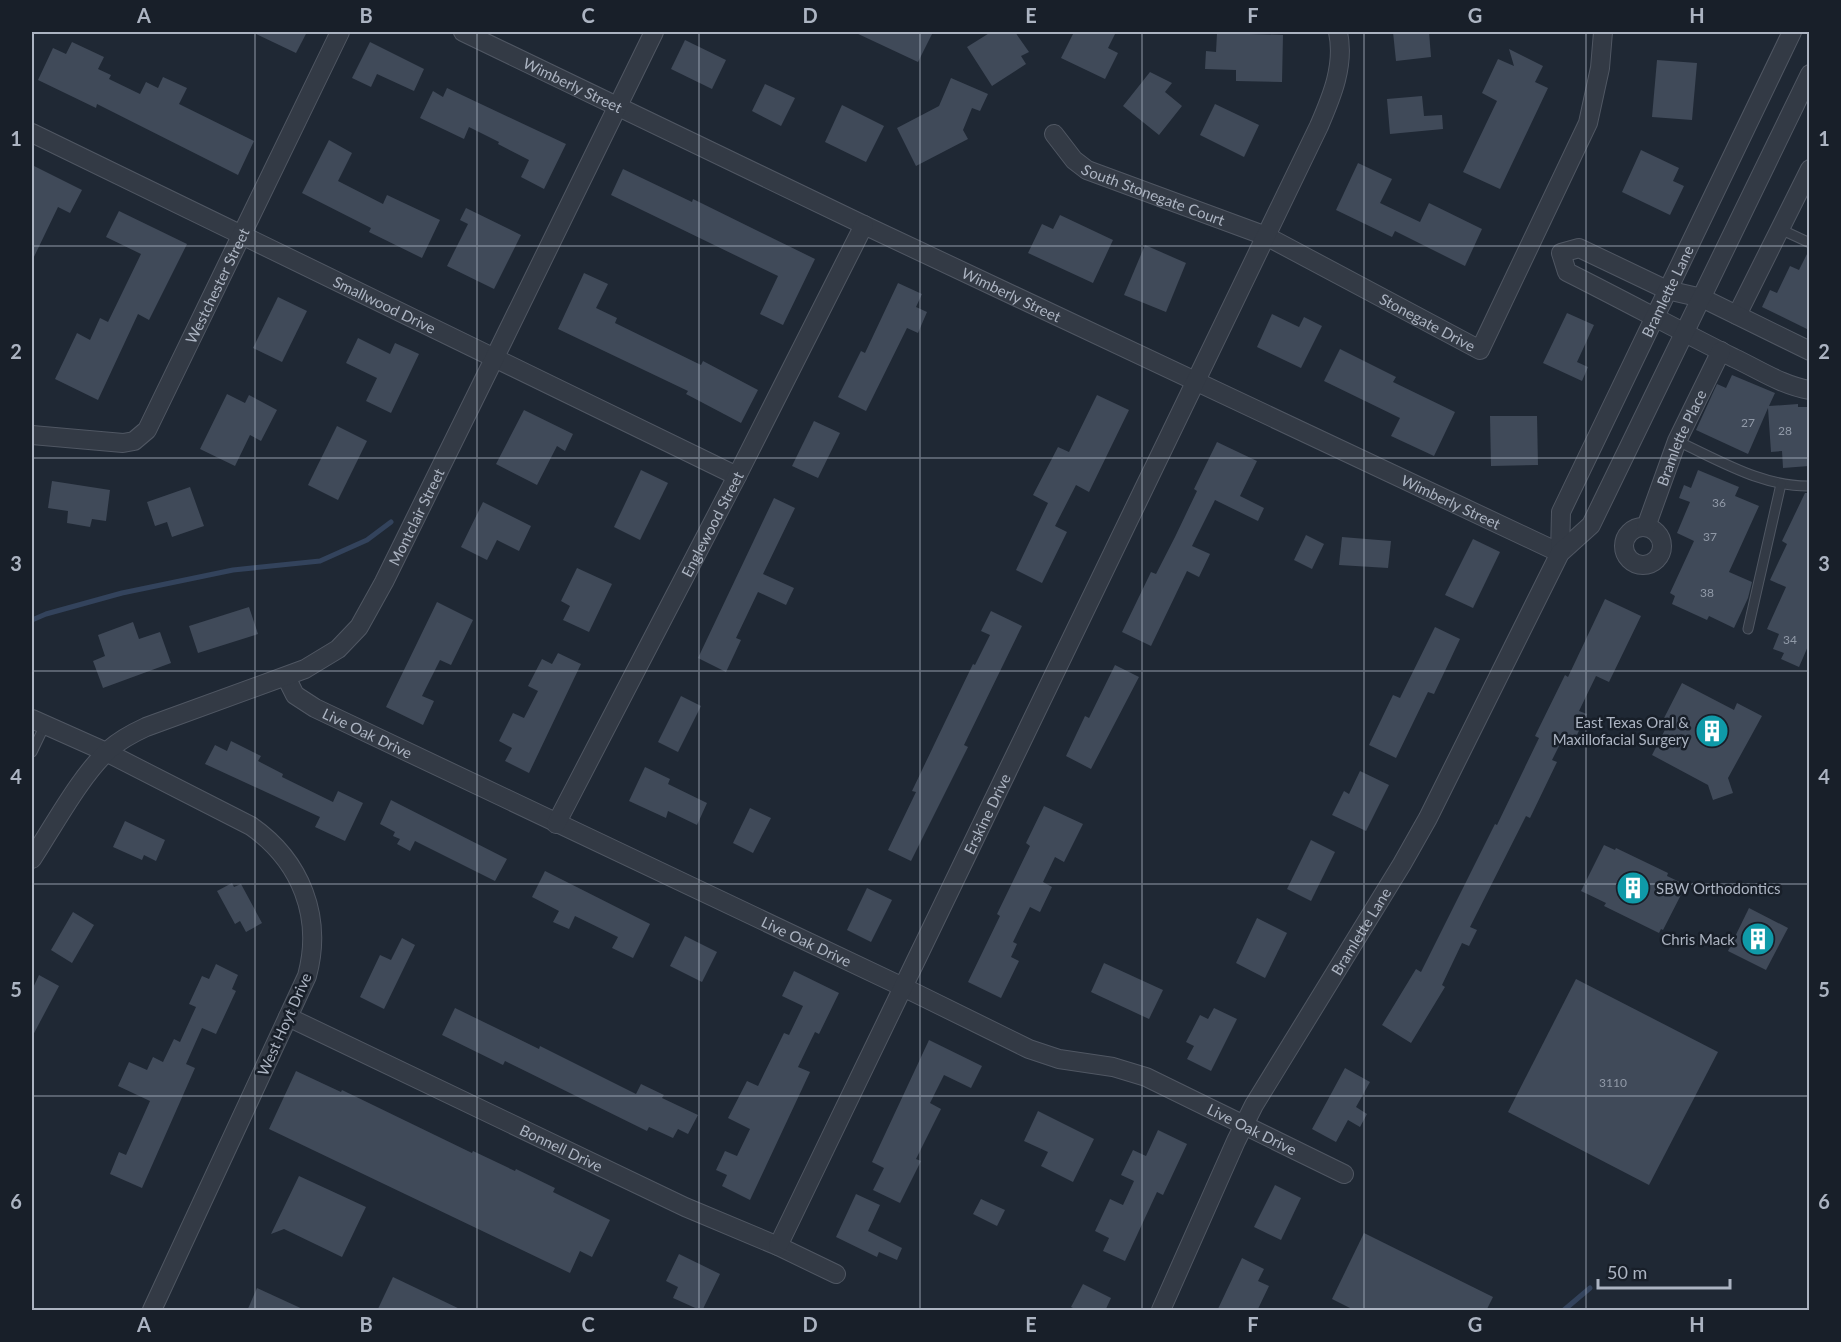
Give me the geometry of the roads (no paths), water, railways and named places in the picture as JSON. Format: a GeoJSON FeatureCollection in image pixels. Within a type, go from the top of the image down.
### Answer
{"type":"FeatureCollection","features":[{"type":"Feature","properties":{"kind":"street","name":"Westchester Street"},"geometry":{"type":"LineString","coordinates":[[32,435],[117,443],[134,441],[143,435],[154,418],[340,32]]}},
{"type":"Feature","properties":{"kind":"street","name":"Wimberly Street"},"geometry":{"type":"LineString","coordinates":[[463,32],[864,225],[1560,553]]}},
{"type":"Feature","properties":{"kind":"street","name":"Montclair Street"},"geometry":{"type":"LineString","coordinates":[[32,859],[80,786],[106,752],[125,738],[146,727],[286,677],[331,654],[346,643],[359,627],[380,590],[654,32]]}},
{"type":"Feature","properties":{"kind":"street"},"geometry":{"type":"LineString","coordinates":[[1195,380],[1319,126],[1337,78],[1340,52],[1338,32]]}},
{"type":"Feature","properties":{"kind":"street","name":"Stonegate Drive"},"geometry":{"type":"LineString","coordinates":[[1266,236],[1480,350],[1588,123],[1599,78],[1603,32]]}},
{"type":"Feature","properties":{"kind":"street","name":"Bramlette Lane"},"geometry":{"type":"LineString","coordinates":[[1560,553],[1561,512],[1792,32]]}},
{"type":"Feature","properties":{"kind":"street","name":"Bramlette Lane"},"geometry":{"type":"LineString","coordinates":[[1161,1311],[1243,1125],[1428,818],[1560,553],[1591,525],[1809,74]]}},
{"type":"Feature","properties":{"kind":"street","name":"Smallwood Drive"},"geometry":{"type":"LineString","coordinates":[[32,133],[737,476]]}},
{"type":"Feature","properties":{"kind":"street","name":"South Stonegate Court"},"geometry":{"type":"LineString","coordinates":[[1054,134],[1074,160],[1096,174],[1266,236]]}},
{"type":"Feature","properties":{"kind":"street"},"geometry":{"type":"LineString","coordinates":[[1737,315],[1809,170]]}},
{"type":"Feature","properties":{"kind":"street","name":"Englewood Street"},"geometry":{"type":"LineString","coordinates":[[556,824],[737,476],[864,225]]}},
{"type":"Feature","properties":{"kind":"street"},"geometry":{"type":"LineString","coordinates":[[1533,240],[1561,253],[1579,248],[1667,290],[1702,298],[1809,351]]}},
{"type":"Feature","properties":{"kind":"street"},"geometry":{"type":"LineString","coordinates":[[1561,253],[1567,272],[1654,316],[1684,334],[1790,385],[1809,390]]}},
{"type":"Feature","properties":{"kind":"street","name":"Bramlette Place"},"geometry":{"type":"LineString","coordinates":[[1646,526],[1677,441],[1721,351]]}},
{"type":"Feature","properties":{"kind":"street","name":"Erskine Drive"},"geometry":{"type":"LineString","coordinates":[[778,1246],[1195,380]]}},
{"type":"Feature","properties":{"kind":"street","name":"Live Oak Drive"},"geometry":{"type":"LineString","coordinates":[[286,677],[295,695],[315,708],[1029,1049],[1059,1059],[1139,1074],[1344,1174]]}},
{"type":"Feature","properties":{"kind":"street","name":"West Hoyt Drive"},"geometry":{"type":"LineString","coordinates":[[38,722],[106,752],[242,820],[272,842],[291,865],[308,902],[313,940],[307,976],[152,1311]]}},
{"type":"Feature","properties":{"kind":"street","name":"Bonnell Drive"},"geometry":{"type":"LineString","coordinates":[[288,1017],[685,1207],[778,1246],[836,1274]]}},
{"type":"Feature","properties":{"kind":"lane"},"geometry":{"type":"LineString","coordinates":[[1780,229],[1809,243]]}},
{"type":"Feature","properties":{"kind":"lane"},"geometry":{"type":"LineString","coordinates":[[1677,441],[1755,476],[1781,484],[1809,486]]}},
{"type":"Feature","properties":{"kind":"lane"},"geometry":{"type":"LineString","coordinates":[[1748,629],[1781,484]]}},
{"type":"Feature","properties":{"kind":"lane"},"geometry":{"type":"LineString","coordinates":[[32,752],[38,722]]}},
{"type":"Feature","properties":{"kind":"waterway"},"geometry":{"type":"LineString","coordinates":[[32,620],[122,593],[233,570],[320,561],[367,540],[391,522]]}},
{"type":"Feature","properties":{"kind":"waterway"},"geometry":{"type":"LineString","coordinates":[[1564,1310],[1590,1288]]}},
{"type":"Feature","properties":{"kind":"place","name":"East Texas Oral & Maxillofacial Surgery"},"geometry":{"type":"Point","coordinates":[1712,731]}},
{"type":"Feature","properties":{"kind":"place","name":"SBW Orthodontics"},"geometry":{"type":"Point","coordinates":[1633,888]}},
{"type":"Feature","properties":{"kind":"place","name":"Chris Mack"},"geometry":{"type":"Point","coordinates":[1758,939]}}]}
